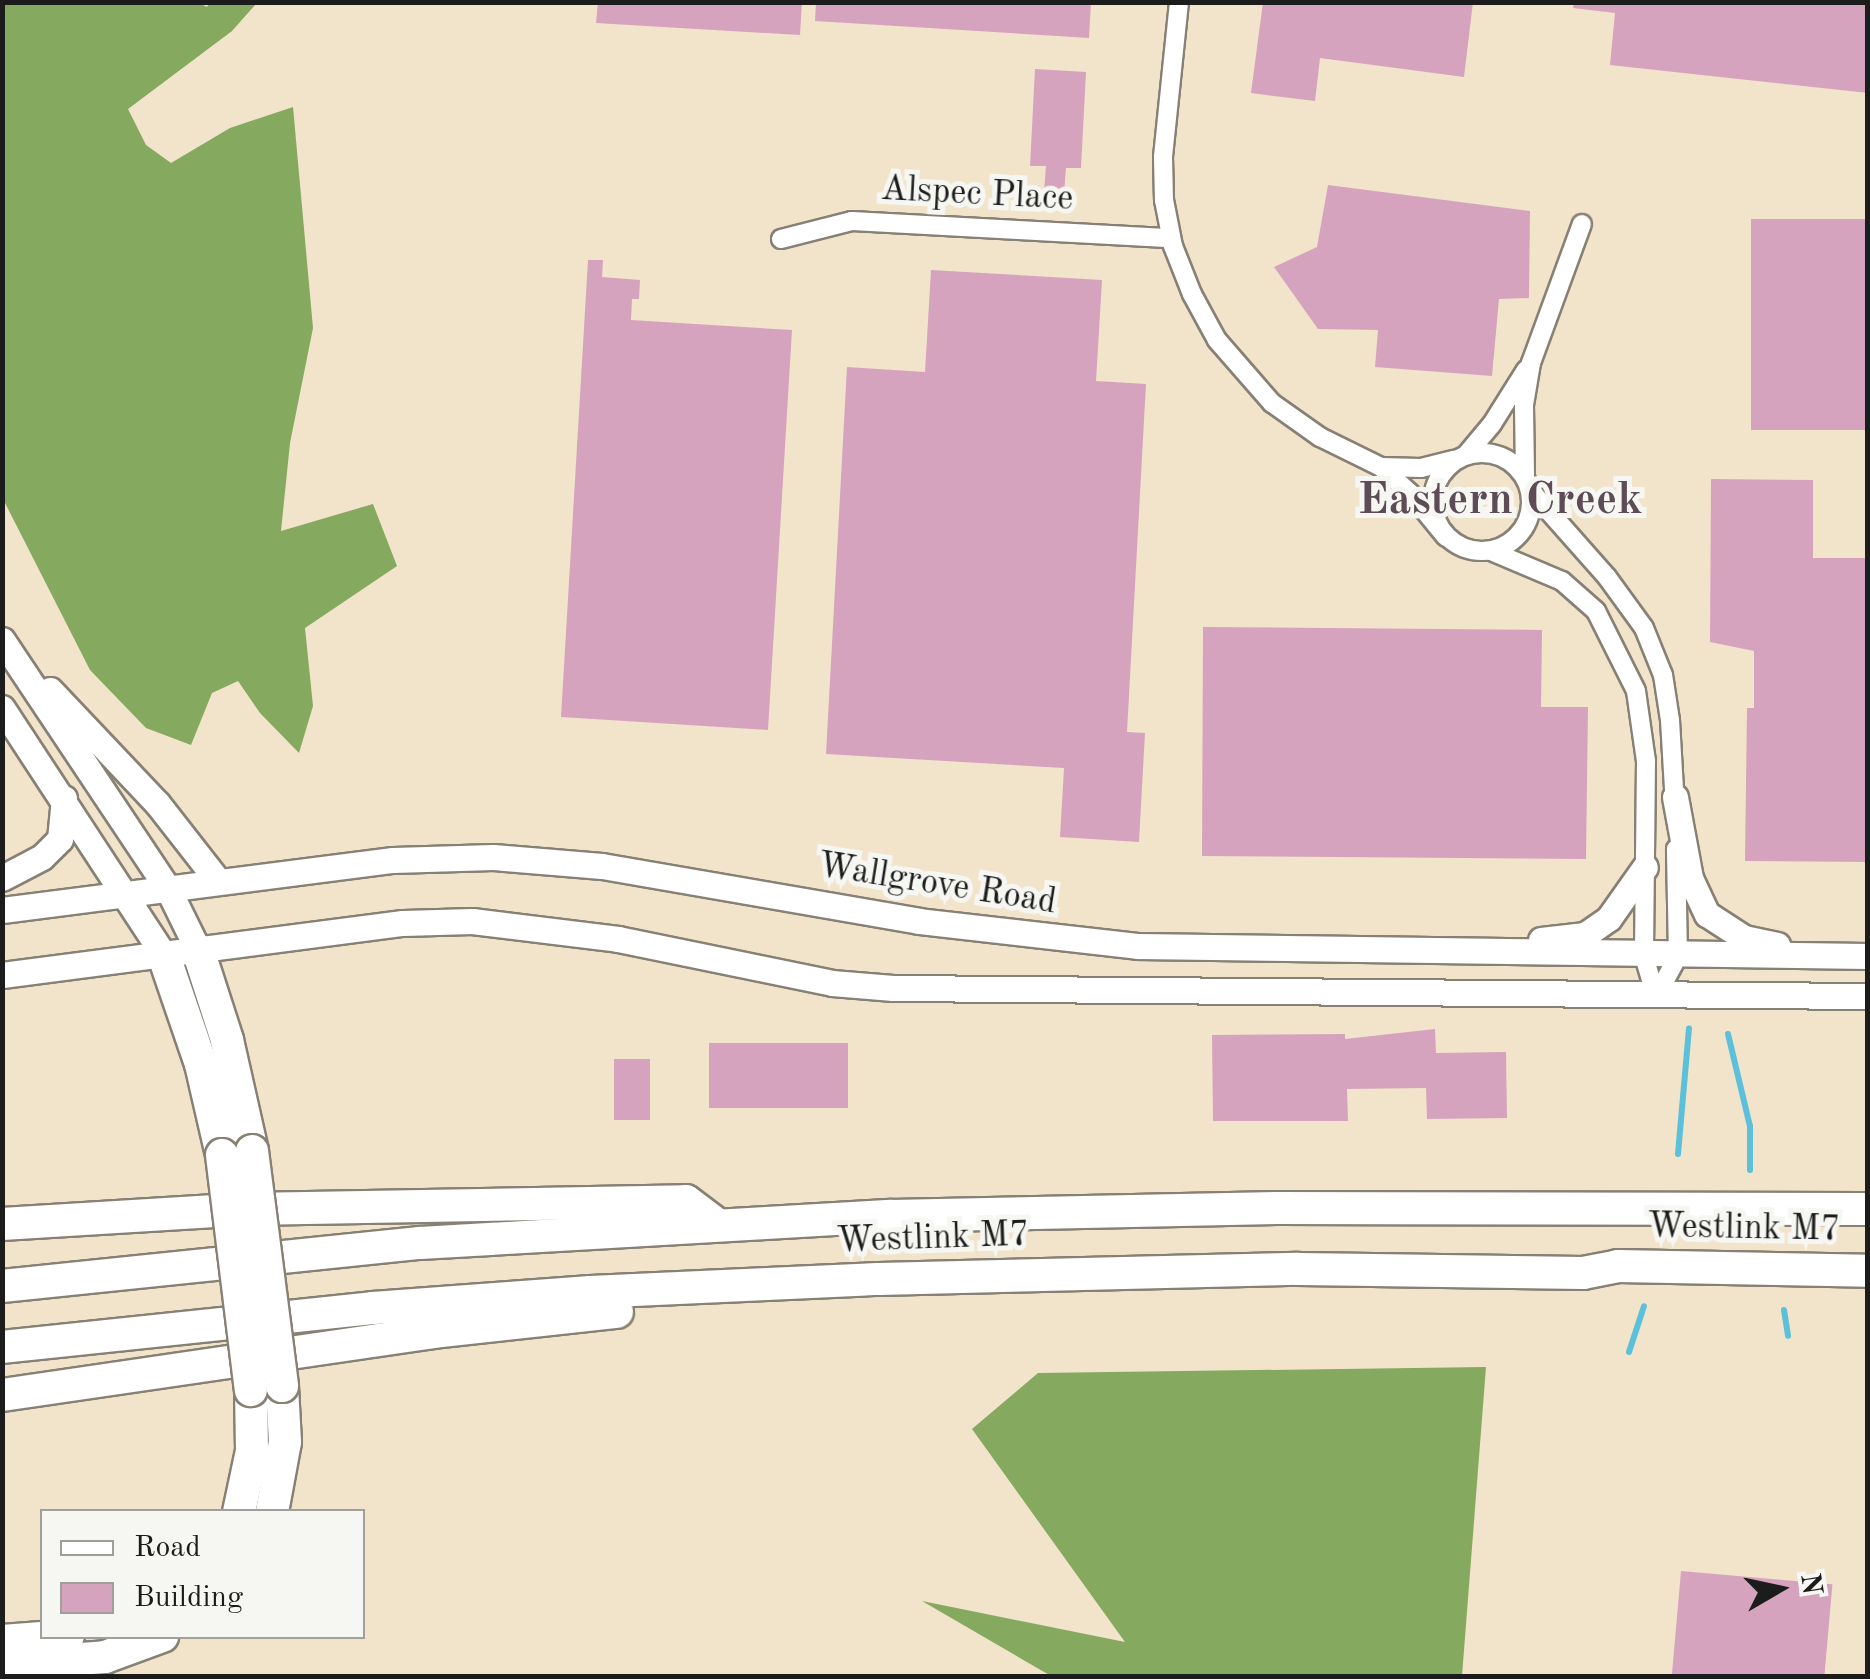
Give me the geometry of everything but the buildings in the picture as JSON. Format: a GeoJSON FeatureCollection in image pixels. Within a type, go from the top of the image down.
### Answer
{"type":"FeatureCollection","features":[{"type":"Feature","properties":{"kind":"highway"},"geometry":{"type":"LineString","coordinates":[[198,950],[227,1040],[267,1388],[286,1442],[273,1509]]}},
{"type":"Feature","properties":{"kind":"highway"},"geometry":{"type":"LineString","coordinates":[[164,956],[200,1064],[237,1153]]}},
{"type":"Feature","properties":{"kind":"highway","name":"Westlink M7"},"geometry":{"type":"LineString","coordinates":[[495,1222],[584,1218],[717,1224],[1277,1208],[1868,1209]]}},
{"type":"Feature","properties":{"kind":"highway"},"geometry":{"type":"LineString","coordinates":[[2,1224],[248,1209],[495,1222]]}},
{"type":"Feature","properties":{"kind":"highway"},"geometry":{"type":"LineString","coordinates":[[2,1286],[495,1222]]}},
{"type":"Feature","properties":{"kind":"highway","name":"Westlink M7"},"geometry":{"type":"LineString","coordinates":[[497,1312],[590,1304],[662,1288],[1298,1269],[1583,1273],[1618,1266],[1868,1271]]}},
{"type":"Feature","properties":{"kind":"highway"},"geometry":{"type":"LineString","coordinates":[[1583,1273],[1619,1285],[1868,1292]]}},
{"type":"Feature","properties":{"kind":"highway"},"geometry":{"type":"LineString","coordinates":[[2,1347],[170,1327],[497,1312]]}},
{"type":"Feature","properties":{"kind":"highway"},"geometry":{"type":"LineString","coordinates":[[2,1395],[497,1312]]}},
{"type":"Feature","properties":{"kind":"highway"},"geometry":{"type":"LineString","coordinates":[[239,1509],[267,1388]]}},
{"type":"Feature","properties":{"kind":"highway"},"geometry":{"type":"LineString","coordinates":[[2,1641],[40,1638]]}},
{"type":"Feature","properties":{"kind":"highway"},"geometry":{"type":"LineString","coordinates":[[2,1665],[105,1657],[154,1639]]}},
{"type":"Feature","properties":{"kind":"main road"},"geometry":{"type":"LineString","coordinates":[[4,641],[226,881]]}},
{"type":"Feature","properties":{"kind":"main road"},"geometry":{"type":"LineString","coordinates":[[4,641],[168,888],[198,950]]}},
{"type":"Feature","properties":{"kind":"main road"},"geometry":{"type":"LineString","coordinates":[[2,708],[128,894],[164,956]]}},
{"type":"Feature","properties":{"kind":"main road"},"geometry":{"type":"LineString","coordinates":[[1674,797],[1690,878],[1707,914],[1744,938],[1821,956]]}},
{"type":"Feature","properties":{"kind":"main road"},"geometry":{"type":"LineString","coordinates":[[2,878],[42,857],[60,839],[64,798]]}},
{"type":"Feature","properties":{"kind":"main road","name":"Wallgrove Road"},"geometry":{"type":"LineString","coordinates":[[2,910],[393,860],[493,856],[602,866],[919,920],[1138,946],[1644,956],[1868,956]]}},
{"type":"Feature","properties":{"kind":"main road"},"geometry":{"type":"LineString","coordinates":[[1392,951],[1585,934],[1624,903],[1645,867]]}},
{"type":"Feature","properties":{"kind":"main road"},"geometry":{"type":"LineString","coordinates":[[2,975],[403,923],[537,926],[832,982],[893,988],[1868,996]]}},
{"type":"Feature","properties":{"kind":"street"},"geometry":{"type":"LineString","coordinates":[[1179,2],[1162,157],[1172,238],[1192,294],[1217,340],[1247,378],[1292,420],[1380,467],[1412,494],[1459,546],[1491,551],[1562,581],[1596,611],[1619,651],[1636,692],[1642,727],[1644,956],[1656,997]]}},
{"type":"Feature","properties":{"kind":"street","name":"Alspec Place"},"geometry":{"type":"LineString","coordinates":[[781,239],[852,220],[1172,238]]}},
{"type":"Feature","properties":{"kind":"street"},"geometry":{"type":"LineString","coordinates":[[1491,551],[1519,535],[1531,506],[1524,405],[1531,363],[1582,224]]}},
{"type":"Feature","properties":{"kind":"street"},"geometry":{"type":"LineString","coordinates":[[1446,536],[1437,524],[1432,495],[1437,480],[1492,424],[1531,363]]}},
{"type":"Feature","properties":{"kind":"street"},"geometry":{"type":"LineString","coordinates":[[1380,467],[1421,468],[1462,457],[1499,455],[1607,576],[1644,628],[1663,675],[1674,797],[1678,956],[1656,997]]}},
{"type":"Feature","properties":{"kind":"green space"},"geometry":{"type":"Polygon","coordinates":[[[3,3],[199,3],[207,7],[209,3],[257,3],[232,31],[128,109],[146,145],[171,163],[230,128],[293,107],[313,328],[290,443],[281,531],[373,504],[397,566],[305,628],[313,706],[299,753],[260,713],[238,681],[212,693],[191,745],[146,728],[90,670],[3,499],[3,3]]]}},
{"type":"Feature","properties":{"kind":"green space"},"geometry":{"type":"Polygon","coordinates":[[[1486,1367],[1462,1676],[1051,1676],[922,1601],[1125,1642],[972,1429],[1038,1373],[1486,1367]]]}},
{"type":"Feature","properties":{"kind":"waterway"},"geometry":{"type":"LineString","coordinates":[[1678,1154],[1689,1028]]}},
{"type":"Feature","properties":{"kind":"waterway"},"geometry":{"type":"LineString","coordinates":[[1728,1034],[1750,1126],[1750,1170]]}},
{"type":"Feature","properties":{"kind":"waterway"},"geometry":{"type":"LineString","coordinates":[[1629,1352],[1644,1306]]}},
{"type":"Feature","properties":{"kind":"waterway"},"geometry":{"type":"LineString","coordinates":[[1784,1310],[1788,1336]]}},
{"type":"Feature","properties":{"kind":"district","name":"Eastern Creek"},"geometry":{"type":"Point","coordinates":[1500,502]}}]}
